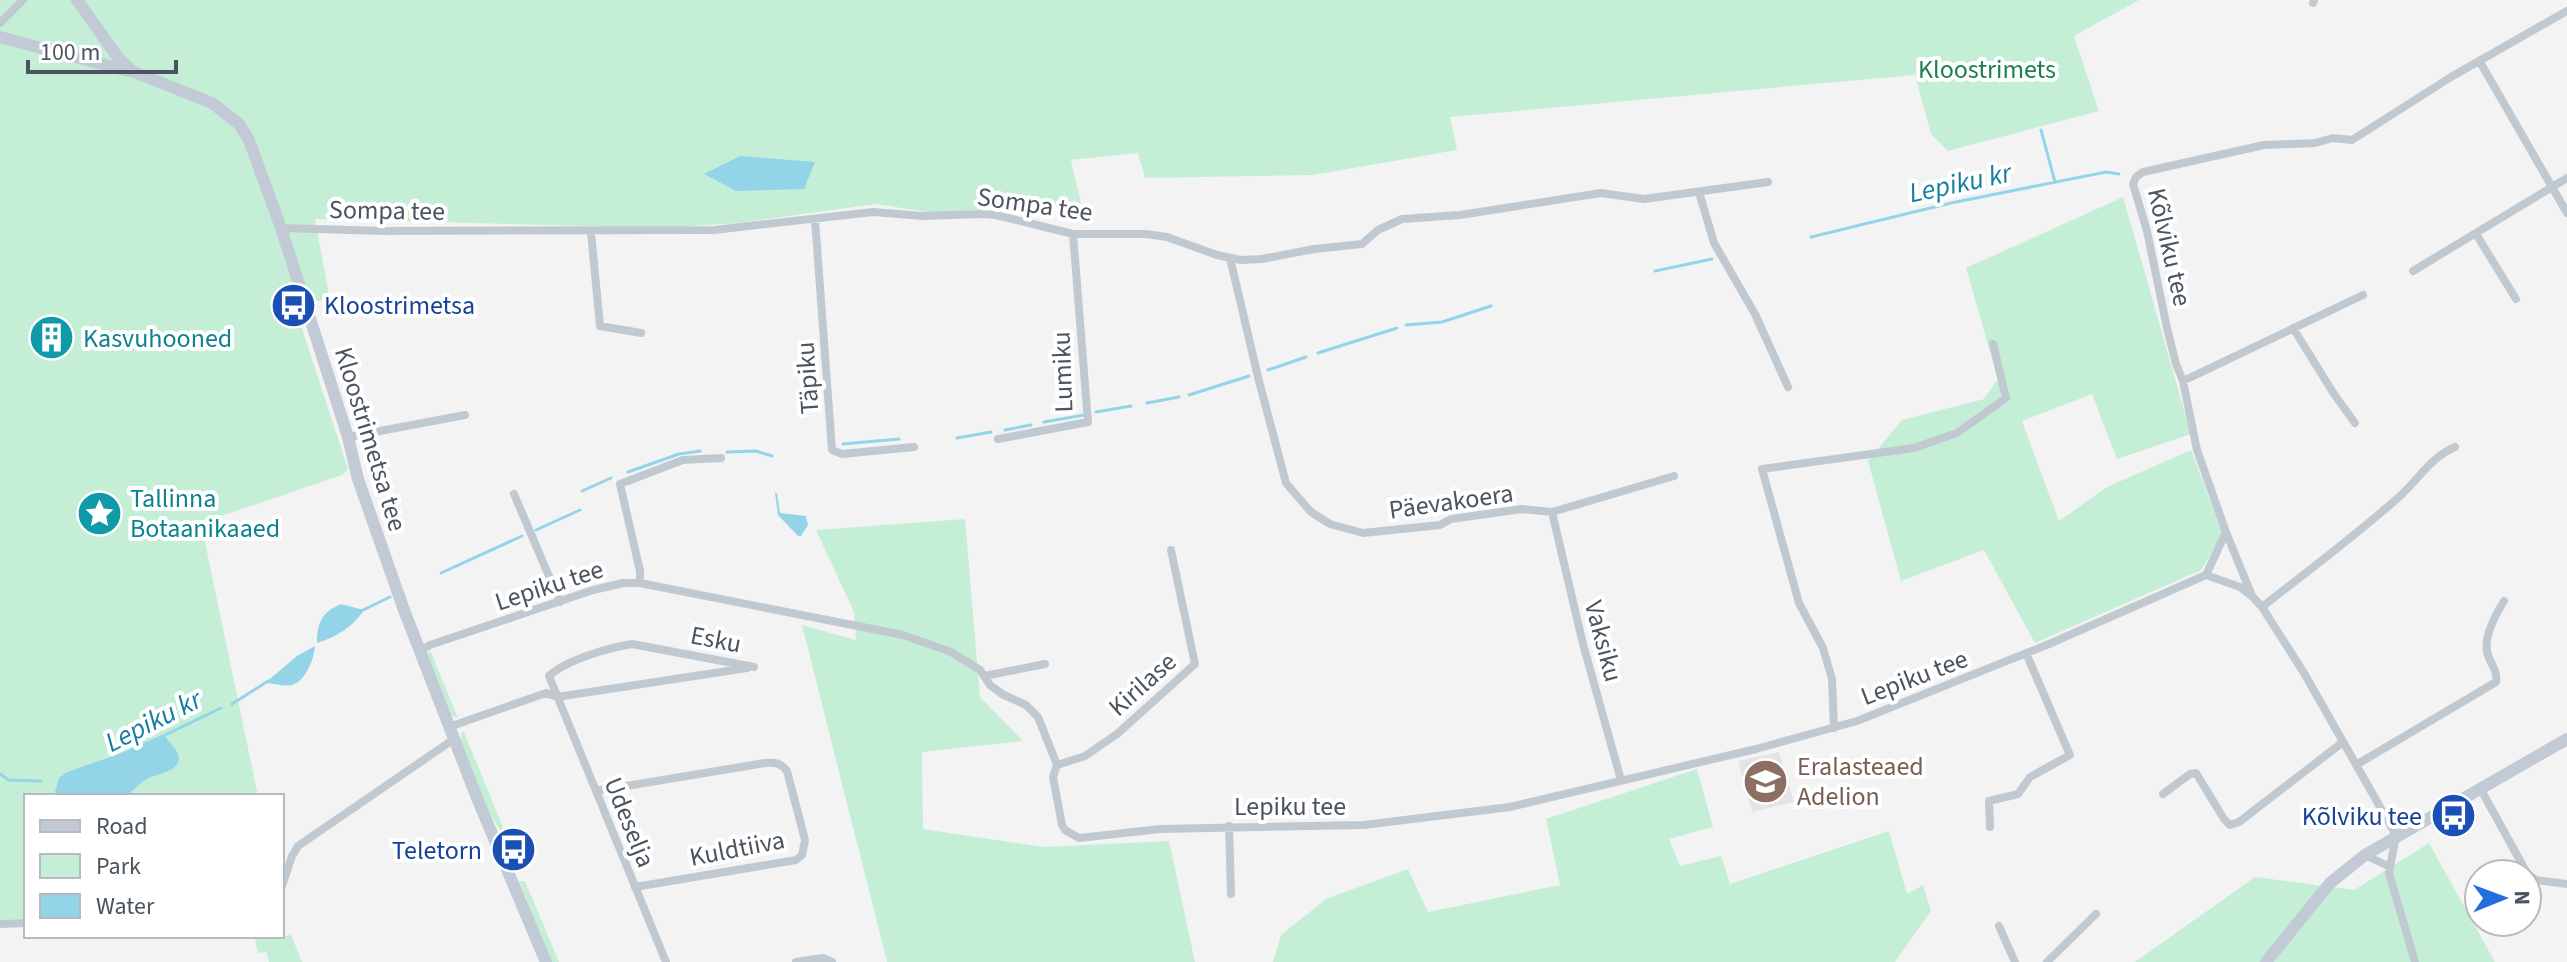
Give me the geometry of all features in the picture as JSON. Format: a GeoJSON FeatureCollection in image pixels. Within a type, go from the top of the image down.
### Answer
{"type":"FeatureCollection","features":[{"type":"Feature","properties":{"kind":"main road","name":"Kloostrimetsa tee"},"geometry":{"type":"LineString","coordinates":[[77,0],[119,59],[132,71],[212,103],[239,124],[249,140],[281,228],[348,437],[358,479],[420,651],[546,962]]}},
{"type":"Feature","properties":{"kind":"main road"},"geometry":{"type":"LineString","coordinates":[[0,37],[132,71]]}},
{"type":"Feature","properties":{"kind":"main road"},"geometry":{"type":"LineString","coordinates":[[2266,962],[2330,883],[2365,855],[2567,739]]}},
{"type":"Feature","properties":{"kind":"street"},"geometry":{"type":"LineString","coordinates":[[0,23],[23,0]]}},
{"type":"Feature","properties":{"kind":"street"},"geometry":{"type":"LineString","coordinates":[[2567,11],[2480,62],[2567,213]]}},
{"type":"Feature","properties":{"kind":"street","name":"Kõlviku tee"},"geometry":{"type":"LineString","coordinates":[[2396,835],[2304,673],[2252,596],[2226,532],[2197,450],[2160,285],[2133,184],[2143,172],[2264,145],[2315,143],[2333,138],[2352,140],[2480,62]]}},
{"type":"Feature","properties":{"kind":"street"},"geometry":{"type":"LineString","coordinates":[[2413,271],[2567,178]]}},
{"type":"Feature","properties":{"kind":"street","name":"Sompa tee"},"geometry":{"type":"LineString","coordinates":[[281,228],[591,232],[714,230],[873,212],[923,216],[981,214],[1073,234],[1167,237],[1230,258],[1262,259],[1362,244],[1378,230],[1402,219],[1460,215],[1601,193],[1644,199],[1768,182]]}},
{"type":"Feature","properties":{"kind":"street"},"geometry":{"type":"LineString","coordinates":[[1699,192],[1714,243],[1755,314],[1788,387]]}},
{"type":"Feature","properties":{"kind":"street","name":"Täpiku"},"geometry":{"type":"LineString","coordinates":[[815,219],[832,450],[842,454],[914,447]]}},
{"type":"Feature","properties":{"kind":"street"},"geometry":{"type":"LineString","coordinates":[[591,232],[600,326],[641,333]]}},
{"type":"Feature","properties":{"kind":"street","name":"Lumiku"},"geometry":{"type":"LineString","coordinates":[[998,439],[1088,422],[1073,234]]}},
{"type":"Feature","properties":{"kind":"street"},"geometry":{"type":"LineString","coordinates":[[2476,234],[2516,299]]}},
{"type":"Feature","properties":{"kind":"street","name":"Päevakoera"},"geometry":{"type":"LineString","coordinates":[[1230,258],[1286,483],[1311,512],[1330,524],[1363,533],[1440,525],[1451,519],[1522,509],[1552,512],[1674,476]]}},
{"type":"Feature","properties":{"kind":"street"},"geometry":{"type":"LineString","coordinates":[[2183,381],[2363,295]]}},
{"type":"Feature","properties":{"kind":"street"},"geometry":{"type":"LineString","coordinates":[[2293,328],[2355,423]]}},
{"type":"Feature","properties":{"kind":"street"},"geometry":{"type":"LineString","coordinates":[[1834,728],[1832,679],[1823,648],[1799,603],[1762,469],[1914,448],[1957,433],[2006,398],[1993,344]]}},
{"type":"Feature","properties":{"kind":"street"},"geometry":{"type":"LineString","coordinates":[[348,437],[465,415]]}},
{"type":"Feature","properties":{"kind":"street"},"geometry":{"type":"LineString","coordinates":[[2262,607],[2362,529],[2402,494],[2435,459],[2455,447]]}},
{"type":"Feature","properties":{"kind":"street"},"geometry":{"type":"LineString","coordinates":[[640,583],[620,484],[683,460],[721,458]]}},
{"type":"Feature","properties":{"kind":"street"},"geometry":{"type":"LineString","coordinates":[[514,494],[560,602]]}},
{"type":"Feature","properties":{"kind":"street","name":"Vaksiku"},"geometry":{"type":"LineString","coordinates":[[1552,512],[1583,644],[1621,780]]}},
{"type":"Feature","properties":{"kind":"street"},"geometry":{"type":"LineString","coordinates":[[2226,532],[2206,575],[2240,587],[2252,596]]}},
{"type":"Feature","properties":{"kind":"street","name":"Kirilase"},"geometry":{"type":"LineString","coordinates":[[1057,765],[1085,756],[1117,734],[1195,664],[1171,550]]}},
{"type":"Feature","properties":{"kind":"street","name":"Lepiku tee"},"geometry":{"type":"LineString","coordinates":[[420,651],[430,645],[611,585],[640,583],[903,635],[951,652],[980,670],[990,685],[1002,694],[1026,705],[1038,717],[1057,765],[1053,777],[1062,825],[1079,838],[1160,829],[1229,826],[1338,827],[1429,819],[1510,807],[1834,728],[2026,653],[2206,575]]}},
{"type":"Feature","properties":{"kind":"street"},"geometry":{"type":"LineString","coordinates":[[2356,765],[2496,682],[2497,675],[2486,650],[2487,637],[2504,601]]}},
{"type":"Feature","properties":{"kind":"street","name":"Esku"},"geometry":{"type":"LineString","coordinates":[[284,880],[298,846],[451,733],[546,693],[557,697],[754,667],[632,644],[557,668],[549,676],[557,697]]}},
{"type":"Feature","properties":{"kind":"street"},"geometry":{"type":"LineString","coordinates":[[1990,827],[1989,801],[2018,794],[2030,777],[2070,755],[2026,653]]}},
{"type":"Feature","properties":{"kind":"street"},"geometry":{"type":"LineString","coordinates":[[984,676],[1045,664]]}},
{"type":"Feature","properties":{"kind":"street","name":"Udeselja"},"geometry":{"type":"LineString","coordinates":[[557,697],[666,962]]}},
{"type":"Feature","properties":{"kind":"street"},"geometry":{"type":"LineString","coordinates":[[2163,794],[2196,773],[2230,825],[2239,822],[2343,742]]}},
{"type":"Feature","properties":{"kind":"street","name":"Kuldtiiva"},"geometry":{"type":"LineString","coordinates":[[596,791],[765,763],[775,762],[787,771],[805,840],[802,855],[796,860],[635,887]]}},
{"type":"Feature","properties":{"kind":"street"},"geometry":{"type":"LineString","coordinates":[[2480,788],[2528,875],[2536,880],[2567,884]]}},
{"type":"Feature","properties":{"kind":"street"},"geometry":{"type":"LineString","coordinates":[[1229,826],[1231,894]]}},
{"type":"Feature","properties":{"kind":"street"},"geometry":{"type":"LineString","coordinates":[[2396,835],[2389,873],[2415,962]]}},
{"type":"Feature","properties":{"kind":"street"},"geometry":{"type":"LineString","coordinates":[[2365,855],[2390,867]]}},
{"type":"Feature","properties":{"kind":"street"},"geometry":{"type":"LineString","coordinates":[[2047,962],[2096,914]]}},
{"type":"Feature","properties":{"kind":"street"},"geometry":{"type":"LineString","coordinates":[[0,924],[24,923]]}},
{"type":"Feature","properties":{"kind":"street"},"geometry":{"type":"LineString","coordinates":[[1999,926],[2015,962]]}},
{"type":"Feature","properties":{"kind":"street"},"geometry":{"type":"LineString","coordinates":[[796,962],[823,958],[832,962]]}},
{"type":"Feature","properties":{"kind":"shaded area","name":"Eralasteaed Adelion"},"geometry":{"type":"Polygon","coordinates":[[[1779,752],[1794,802],[1752,812],[1738,761],[1779,752]]]}},
{"type":"Feature","properties":{"kind":"green space","name":"Kloostrimets"},"geometry":{"type":"Polygon","coordinates":[[[0,0],[2139,0],[2074,36],[2099,111],[1948,151],[1931,134],[1915,75],[1450,117],[1457,150],[1313,175],[1145,178],[1138,153],[1071,160],[1081,203],[934,213],[876,204],[738,223],[663,228],[315,219],[330,300],[295,307],[348,469],[342,475],[201,523],[258,794],[24,794],[24,919],[0,920],[0,0]]]}},
{"type":"Feature","properties":{"kind":"green space"},"geometry":{"type":"Polygon","coordinates":[[[2123,197],[2191,434],[2117,459],[2092,394],[2022,421],[2059,521],[2107,487],[2191,450],[2223,534],[2201,570],[2035,643],[1984,550],[1901,581],[1868,461],[1902,420],[1984,399],[1998,379],[1966,268],[2123,197]]]}},
{"type":"Feature","properties":{"kind":"green space"},"geometry":{"type":"Polygon","coordinates":[[[965,519],[980,697],[1023,741],[922,752],[923,829],[1043,847],[1169,841],[1195,962],[887,962],[802,625],[856,640],[854,612],[816,530],[965,519]]]}},
{"type":"Feature","properties":{"kind":"green space"},"geometry":{"type":"Polygon","coordinates":[[[430,650],[458,718],[449,715],[427,654],[430,650]]]}},
{"type":"Feature","properties":{"kind":"green space"},"geometry":{"type":"Polygon","coordinates":[[[461,732],[464,732],[505,838],[486,807],[461,743],[461,732]]]}},
{"type":"Feature","properties":{"kind":"green space"},"geometry":{"type":"Polygon","coordinates":[[[1697,769],[1713,827],[1669,839],[1680,866],[1721,856],[1730,884],[1889,831],[1907,894],[1923,885],[1931,911],[1895,962],[1273,962],[1281,935],[1326,899],[1408,869],[1428,912],[1560,885],[1546,819],[1697,769]]]}},
{"type":"Feature","properties":{"kind":"green space"},"geometry":{"type":"Polygon","coordinates":[[[2429,843],[2463,904],[2463,938],[2482,938],[2495,962],[2135,962],[2255,877],[2354,890],[2429,843]]]}},
{"type":"Feature","properties":{"kind":"green space"},"geometry":{"type":"Polygon","coordinates":[[[519,881],[525,881],[559,962],[552,962],[519,881]]]}},
{"type":"Feature","properties":{"kind":"green space"},"geometry":{"type":"Polygon","coordinates":[[[291,935],[302,962],[269,962],[266,952],[257,950],[255,939],[291,935]]]}},
{"type":"Feature","properties":{"kind":"water"},"geometry":{"type":"Polygon","coordinates":[[[740,156],[815,162],[804,189],[736,191],[704,174],[740,156]]]}},
{"type":"Feature","properties":{"kind":"water"},"geometry":{"type":"Polygon","coordinates":[[[775,493],[780,513],[806,516],[808,525],[801,536],[778,515],[775,493]]]}},
{"type":"Feature","properties":{"kind":"water"},"geometry":{"type":"Polygon","coordinates":[[[341,604],[364,610],[344,631],[317,643],[322,619],[341,604]]]}},
{"type":"Feature","properties":{"kind":"water"},"geometry":{"type":"Polygon","coordinates":[[[315,646],[308,669],[297,683],[286,686],[265,683],[297,656],[315,646]]]}},
{"type":"Feature","properties":{"kind":"water"},"geometry":{"type":"Polygon","coordinates":[[[164,734],[179,760],[174,768],[144,781],[130,794],[55,792],[59,778],[67,772],[164,734]]]}},
{"type":"Feature","properties":{"kind":"waterway"},"geometry":{"type":"LineString","coordinates":[[2041,130],[2055,182]]}},
{"type":"Feature","properties":{"kind":"waterway","name":"Lepiku kr"},"geometry":{"type":"LineString","coordinates":[[1811,237],[1951,203],[2106,172],[2119,174]]}},
{"type":"Feature","properties":{"kind":"waterway","name":"Lepiku kr"},"geometry":{"type":"LineString","coordinates":[[1655,271],[1712,259]]}},
{"type":"Feature","properties":{"kind":"waterway","name":"Lepiku kr"},"geometry":{"type":"LineString","coordinates":[[1406,325],[1442,322],[1491,306]]}},
{"type":"Feature","properties":{"kind":"waterway","name":"Lepiku kr"},"geometry":{"type":"LineString","coordinates":[[1318,353],[1397,328]]}},
{"type":"Feature","properties":{"kind":"waterway","name":"Lepiku kr"},"geometry":{"type":"LineString","coordinates":[[1268,370],[1306,357]]}},
{"type":"Feature","properties":{"kind":"waterway","name":"Lepiku kr"},"geometry":{"type":"LineString","coordinates":[[1189,395],[1249,376]]}},
{"type":"Feature","properties":{"kind":"waterway","name":"Lepiku kr"},"geometry":{"type":"LineString","coordinates":[[1147,403],[1179,397]]}},
{"type":"Feature","properties":{"kind":"waterway","name":"Lepiku kr"},"geometry":{"type":"LineString","coordinates":[[1096,412],[1131,406]]}},
{"type":"Feature","properties":{"kind":"waterway","name":"Lepiku kr"},"geometry":{"type":"LineString","coordinates":[[1044,422],[1084,415]]}},
{"type":"Feature","properties":{"kind":"waterway","name":"Lepiku kr"},"geometry":{"type":"LineString","coordinates":[[1005,430],[1031,425]]}},
{"type":"Feature","properties":{"kind":"waterway","name":"Lepiku kr"},"geometry":{"type":"LineString","coordinates":[[957,438],[991,432]]}},
{"type":"Feature","properties":{"kind":"waterway","name":"Lepiku kr"},"geometry":{"type":"LineString","coordinates":[[843,444],[899,439]]}},
{"type":"Feature","properties":{"kind":"waterway","name":"Lepiku kr"},"geometry":{"type":"LineString","coordinates":[[628,472],[679,454],[700,451]]}},
{"type":"Feature","properties":{"kind":"waterway","name":"Lepiku kr"},"geometry":{"type":"LineString","coordinates":[[727,452],[756,451],[772,456]]}},
{"type":"Feature","properties":{"kind":"waterway","name":"Lepiku kr"},"geometry":{"type":"LineString","coordinates":[[582,491],[611,478]]}},
{"type":"Feature","properties":{"kind":"waterway","name":"Lepiku kr"},"geometry":{"type":"LineString","coordinates":[[536,530],[580,510]]}},
{"type":"Feature","properties":{"kind":"waterway","name":"Lepiku kr"},"geometry":{"type":"LineString","coordinates":[[441,573],[522,536]]}},
{"type":"Feature","properties":{"kind":"waterway","name":"Lepiku kr"},"geometry":{"type":"LineString","coordinates":[[361,611],[390,597]]}},
{"type":"Feature","properties":{"kind":"waterway","name":"Lepiku kr"},"geometry":{"type":"LineString","coordinates":[[232,704],[268,681]]}},
{"type":"Feature","properties":{"kind":"waterway","name":"Lepiku kr"},"geometry":{"type":"LineString","coordinates":[[163,736],[221,708]]}},
{"type":"Feature","properties":{"kind":"waterway","name":"Lepiku kr"},"geometry":{"type":"LineString","coordinates":[[0,774],[9,780],[41,781]]}},
{"type":"Feature","properties":{"kind":"place","name":"Kloostrimetsa"},"geometry":{"type":"Point","coordinates":[293,305]}},
{"type":"Feature","properties":{"kind":"place","name":"Kasvuhooned"},"geometry":{"type":"Point","coordinates":[52,338]}},
{"type":"Feature","properties":{"kind":"place","name":"Tallinna Botaanikaaed"},"geometry":{"type":"Point","coordinates":[99,513]}},
{"type":"Feature","properties":{"kind":"place","name":"Eralasteaed Adelion"},"geometry":{"type":"Point","coordinates":[1766,781]}},
{"type":"Feature","properties":{"kind":"place","name":"Kõlviku tee"},"geometry":{"type":"Point","coordinates":[2453,816]}},
{"type":"Feature","properties":{"kind":"place","name":"Teletorn"},"geometry":{"type":"Point","coordinates":[513,850]}}]}
